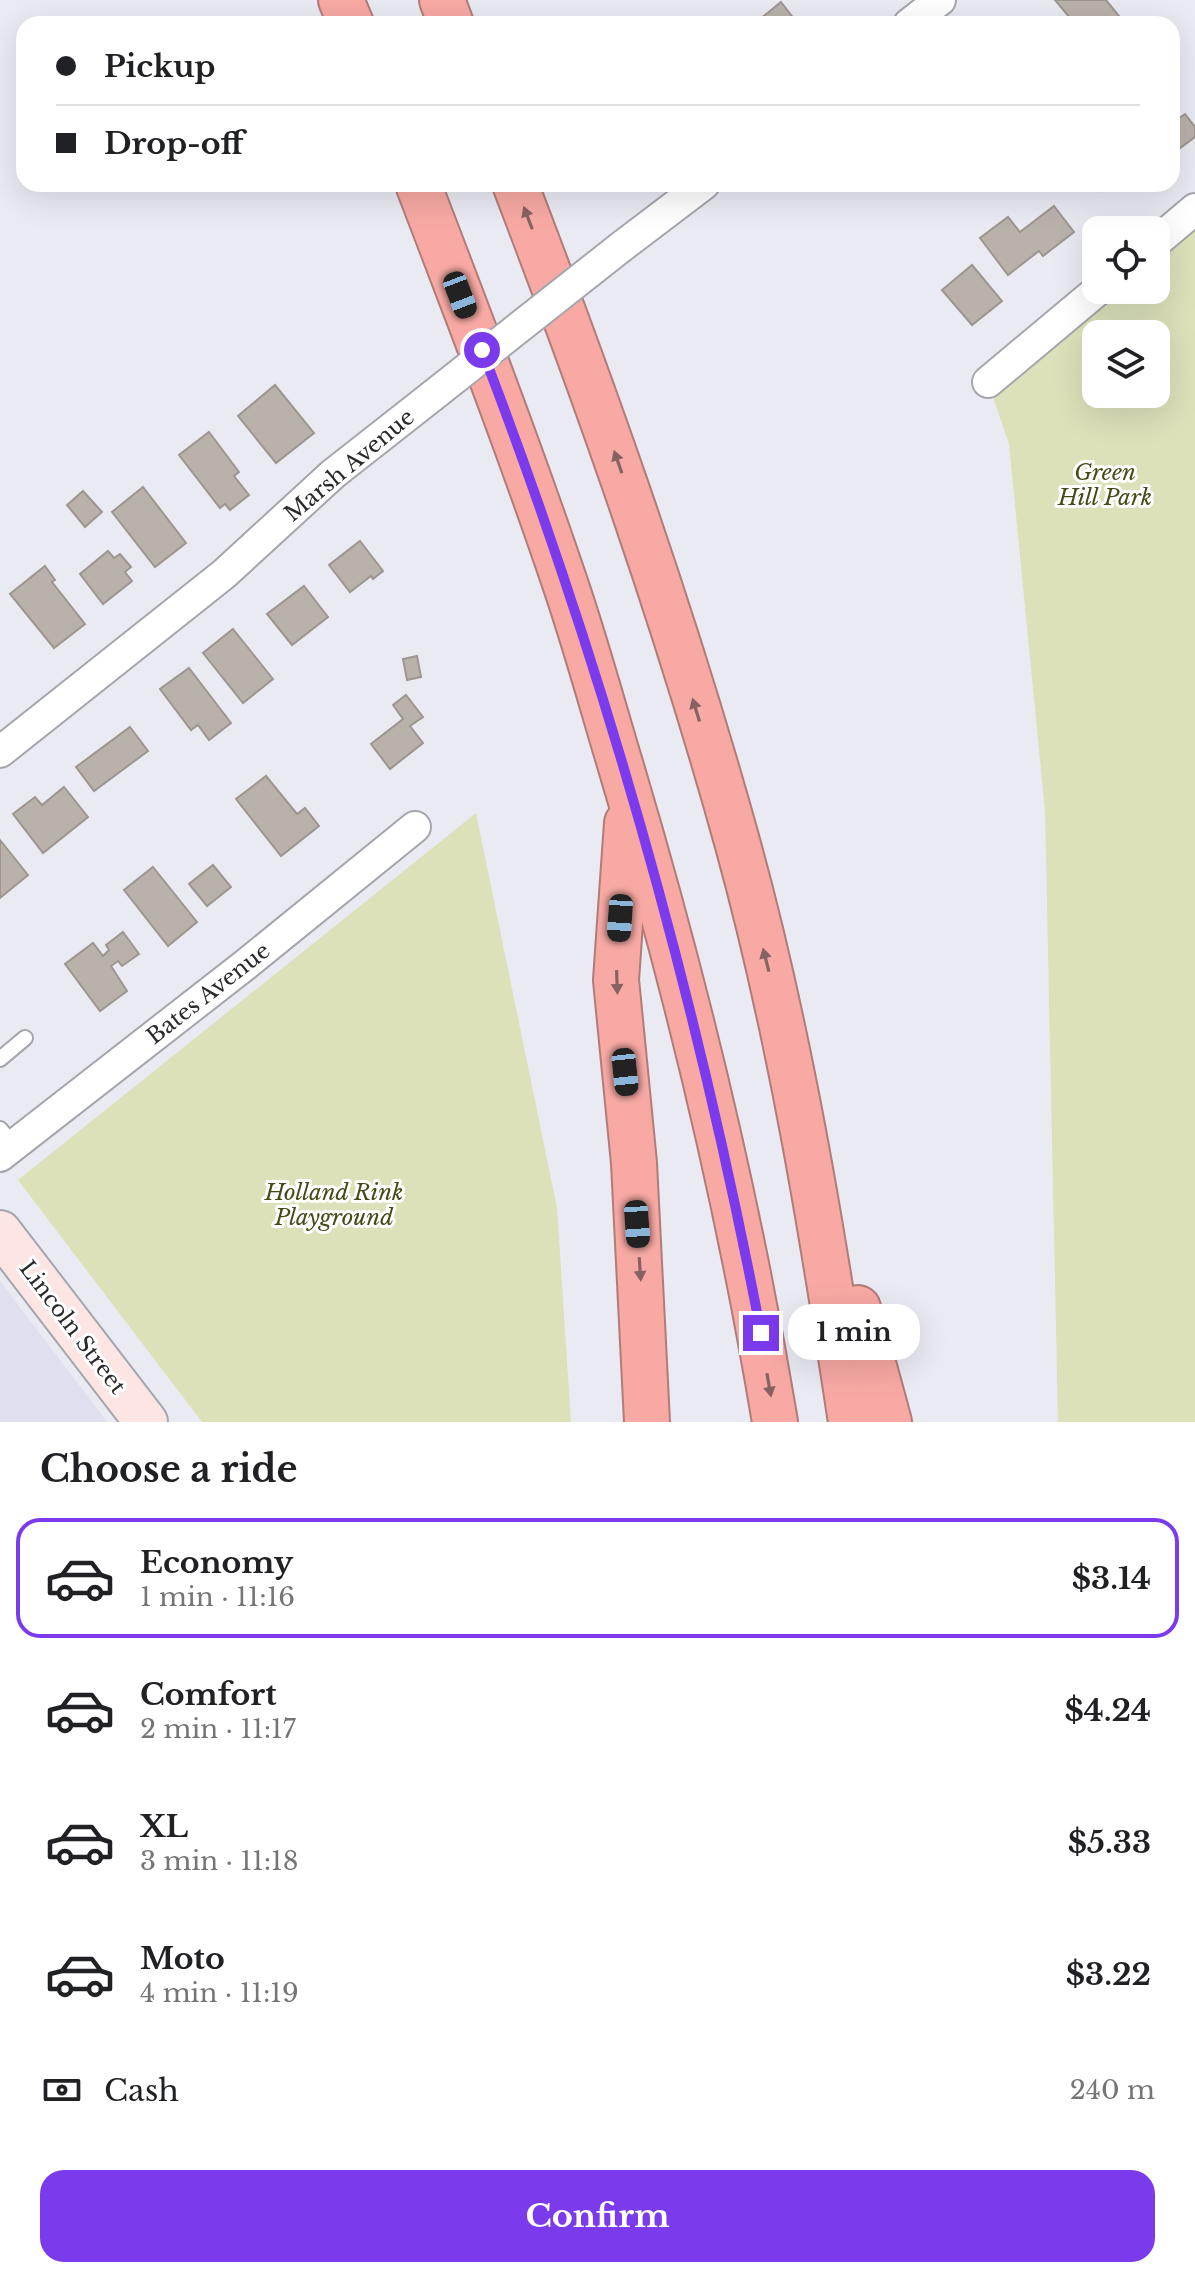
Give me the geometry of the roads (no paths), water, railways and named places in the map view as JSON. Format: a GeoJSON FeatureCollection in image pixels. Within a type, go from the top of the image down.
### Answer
{"type":"FeatureCollection","features":[{"type":"Feature","properties":{"kind":"highway"},"geometry":{"type":"LineString","coordinates":[[421,192],[503,405],[557,561],[629,793],[703,1060],[734,1197],[775,1422]]}},
{"type":"Feature","properties":{"kind":"highway"},"geometry":{"type":"LineString","coordinates":[[518,192],[578,348],[628,492],[738,844],[780,1016],[889,1422]]}},
{"type":"Feature","properties":{"kind":"highway"},"geometry":{"type":"LineString","coordinates":[[629,793],[616,980],[634,1163],[647,1422]]}},
{"type":"Feature","properties":{"kind":"highway"},"geometry":{"type":"LineString","coordinates":[[780,1016],[851,1422]]}},
{"type":"Feature","properties":{"kind":"main road","name":"Lincoln Street"},"geometry":{"type":"LineString","coordinates":[[0,1232],[146,1422]]}},
{"type":"Feature","properties":{"kind":"street"},"geometry":{"type":"LineString","coordinates":[[919,16],[940,0]]}},
{"type":"Feature","properties":{"kind":"street","name":"Marsh Avenue"},"geometry":{"type":"LineString","coordinates":[[0,752],[224,574],[333,474],[693,192]]}},
{"type":"Feature","properties":{"kind":"street"},"geometry":{"type":"LineString","coordinates":[[1170,230],[1195,209]]}},
{"type":"Feature","properties":{"kind":"street"},"geometry":{"type":"LineString","coordinates":[[988,382],[1082,303]]}},
{"type":"Feature","properties":{"kind":"street","name":"Bates Avenue"},"geometry":{"type":"LineString","coordinates":[[4,1143],[245,965],[415,827]]}},
{"type":"Feature","properties":{"kind":"lane"},"geometry":{"type":"LineString","coordinates":[[0,1059],[25,1038]]}},
{"type":"Feature","properties":{"kind":"park label","name":"Green Hill Park"},"geometry":{"type":"Point","coordinates":[1105,484]}},
{"type":"Feature","properties":{"kind":"park label","name":"Holland Rink Playground"},"geometry":{"type":"Point","coordinates":[334,1204]}}]}
